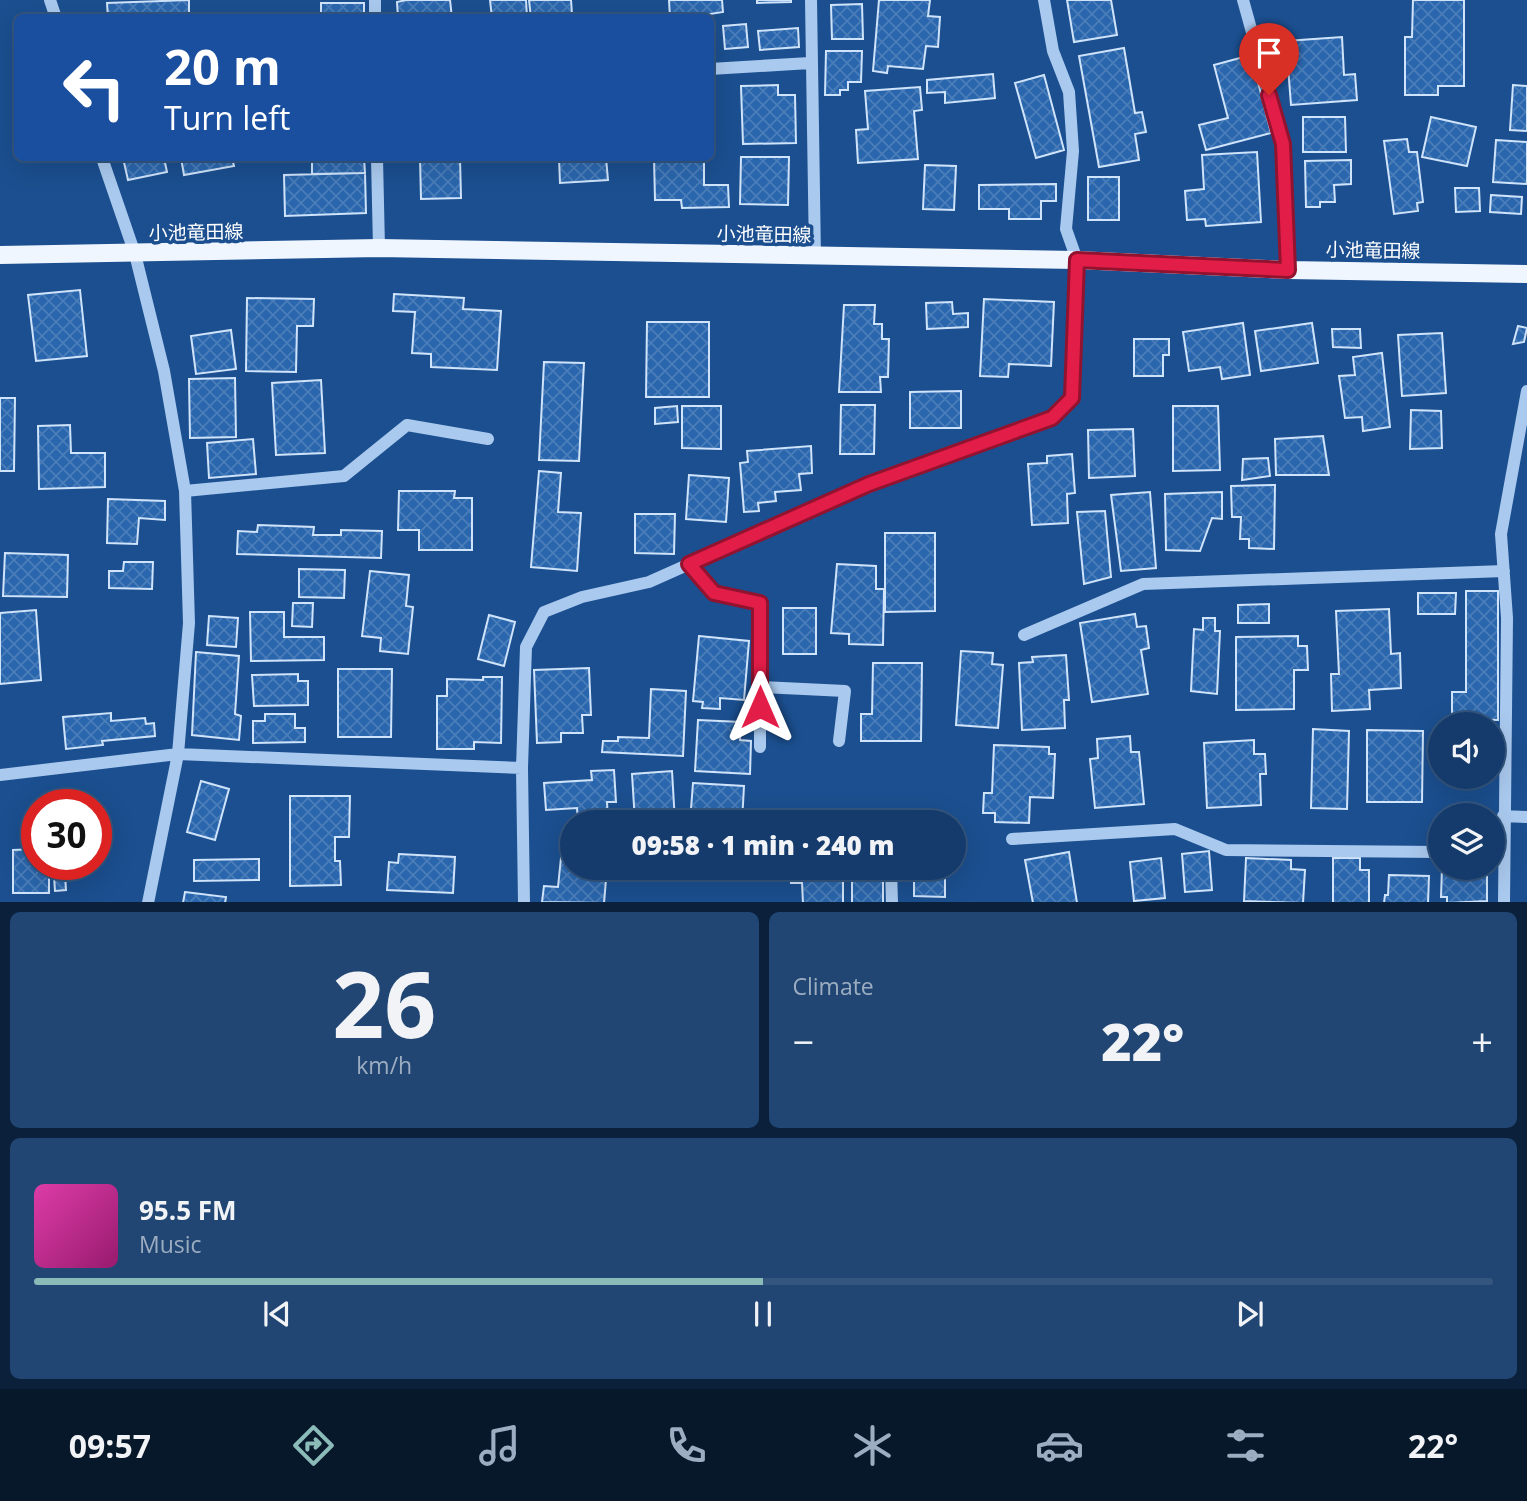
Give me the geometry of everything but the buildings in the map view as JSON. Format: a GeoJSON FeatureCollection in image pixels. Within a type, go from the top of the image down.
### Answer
{"type":"FeatureCollection","features":[{"type":"Feature","properties":{"kind":"main road","name":"小池竜田線"},"geometry":{"type":"LineString","coordinates":[[0,255],[379,248],[1077,260],[1288,270],[1527,274]]}},
{"type":"Feature","properties":{"kind":"street"},"geometry":{"type":"LineString","coordinates":[[811,0],[815,256]]}},
{"type":"Feature","properties":{"kind":"street"},"geometry":{"type":"LineString","coordinates":[[524,902],[522,768],[526,647],[544,612],[582,597],[649,582],[869,484],[1052,418],[1072,398],[1077,260],[1066,229],[1073,151],[1069,92],[1054,51],[1044,0]]}},
{"type":"Feature","properties":{"kind":"street"},"geometry":{"type":"LineString","coordinates":[[1243,0],[1283,144],[1288,270]]}},
{"type":"Feature","properties":{"kind":"street"},"geometry":{"type":"LineString","coordinates":[[714,69],[810,64]]}},
{"type":"Feature","properties":{"kind":"street"},"geometry":{"type":"LineString","coordinates":[[104,161],[135,254],[164,370],[185,491],[189,623],[178,754],[148,902]]}},
{"type":"Feature","properties":{"kind":"street"},"geometry":{"type":"LineString","coordinates":[[377,161],[379,248]]}},
{"type":"Feature","properties":{"kind":"street"},"geometry":{"type":"LineString","coordinates":[[1503,803],[1507,618],[1501,534],[1527,391]]}},
{"type":"Feature","properties":{"kind":"street"},"geometry":{"type":"LineString","coordinates":[[185,491],[344,476],[407,425],[488,439]]}},
{"type":"Feature","properties":{"kind":"street"},"geometry":{"type":"LineString","coordinates":[[689,564],[714,593],[760,603],[760,747]]}},
{"type":"Feature","properties":{"kind":"street"},"geometry":{"type":"LineString","coordinates":[[1024,635],[1143,584],[1504,571]]}},
{"type":"Feature","properties":{"kind":"street"},"geometry":{"type":"LineString","coordinates":[[760,687],[845,691],[839,741]]}},
{"type":"Feature","properties":{"kind":"street"},"geometry":{"type":"LineString","coordinates":[[0,775],[178,754],[522,768]]}},
{"type":"Feature","properties":{"kind":"street"},"geometry":{"type":"LineString","coordinates":[[1505,816],[1527,817]]}},
{"type":"Feature","properties":{"kind":"street"},"geometry":{"type":"LineString","coordinates":[[1012,839],[1175,829],[1226,850],[1428,852]]}},
{"type":"Feature","properties":{"kind":"street"},"geometry":{"type":"LineString","coordinates":[[891,880],[892,902]]}},
{"type":"Feature","properties":{"kind":"street"},"geometry":{"type":"LineString","coordinates":[[1501,880],[1504,902]]}},
{"type":"Feature","properties":{"kind":"route"},"geometry":{"type":"LineString","coordinates":[[760,707],[760,603],[714,593],[689,564],[869,484],[1052,418],[1072,398],[1077,260],[1288,270],[1283,144],[1269,95]]}}]}
